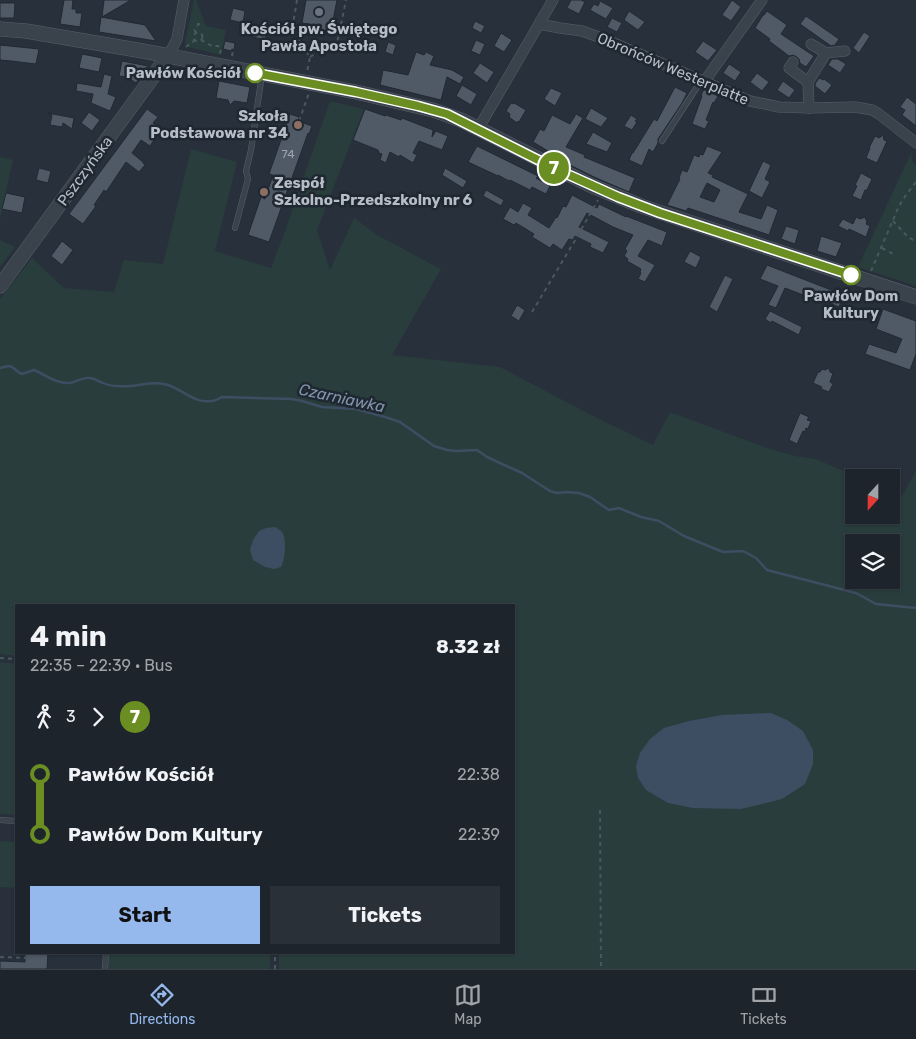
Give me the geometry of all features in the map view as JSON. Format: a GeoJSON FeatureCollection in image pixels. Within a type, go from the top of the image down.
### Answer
{"type":"FeatureCollection","features":[{"type":"Feature","properties":{"kind":"street"},"geometry":{"type":"LineString","coordinates":[[168,56],[177,39],[184,0]]}},
{"type":"Feature","properties":{"kind":"street"},"geometry":{"type":"LineString","coordinates":[[478,129],[553,0]]}},
{"type":"Feature","properties":{"kind":"street"},"geometry":{"type":"LineString","coordinates":[[703,81],[762,0]]}},
{"type":"Feature","properties":{"kind":"street","name":"Obrońców Westerplatte"},"geometry":{"type":"LineString","coordinates":[[540,22],[544,25],[582,31],[606,40],[750,101],[779,106],[809,108],[855,106],[872,110],[916,144]]}},
{"type":"Feature","properties":{"kind":"street"},"geometry":{"type":"LineString","coordinates":[[0,29],[26,31],[168,56],[356,92],[447,114],[558,170],[660,213],[916,297]]}},
{"type":"Feature","properties":{"kind":"street"},"geometry":{"type":"LineString","coordinates":[[811,44],[826,54],[845,51]]}},
{"type":"Feature","properties":{"kind":"street"},"geometry":{"type":"LineString","coordinates":[[809,108],[808,82],[826,54]]}},
{"type":"Feature","properties":{"kind":"street","name":"Pszczyńska"},"geometry":{"type":"LineString","coordinates":[[0,286],[168,56]]}},
{"type":"Feature","properties":{"kind":"street"},"geometry":{"type":"LineString","coordinates":[[793,62],[788,68],[808,82]]}},
{"type":"Feature","properties":{"kind":"lane"},"geometry":{"type":"LineString","coordinates":[[235,228],[248,179],[246,171],[251,150],[262,74]]}},
{"type":"Feature","properties":{"kind":"lane"},"geometry":{"type":"LineString","coordinates":[[662,141],[703,81]]}},
{"type":"Feature","properties":{"kind":"lane"},"geometry":{"type":"LineString","coordinates":[[0,820],[15,821]]}},
{"type":"Feature","properties":{"kind":"lane"},"geometry":{"type":"LineString","coordinates":[[105,969],[106,954]]}},
{"type":"Feature","properties":{"kind":"path"},"geometry":{"type":"LineString","coordinates":[[297,0],[292,30],[310,56],[307,72]]}},
{"type":"Feature","properties":{"kind":"path"},"geometry":{"type":"LineString","coordinates":[[310,56],[338,39],[346,0]]}},
{"type":"Feature","properties":{"kind":"path"},"geometry":{"type":"LineString","coordinates":[[195,40],[194,36],[196,33],[194,29],[197,26]]}},
{"type":"Feature","properties":{"kind":"path"},"geometry":{"type":"LineString","coordinates":[[196,33],[202,35],[201,40]]}},
{"type":"Feature","properties":{"kind":"path"},"geometry":{"type":"LineString","coordinates":[[209,44],[212,39]]}},
{"type":"Feature","properties":{"kind":"path"},"geometry":{"type":"LineString","coordinates":[[186,47],[195,40],[198,42],[201,40],[221,48],[220,56]]}},
{"type":"Feature","properties":{"kind":"path"},"geometry":{"type":"LineString","coordinates":[[231,58],[233,50]]}},
{"type":"Feature","properties":{"kind":"path"},"geometry":{"type":"LineString","coordinates":[[299,121],[309,93]]}},
{"type":"Feature","properties":{"kind":"path"},"geometry":{"type":"LineString","coordinates":[[870,273],[899,206],[916,182]]}},
{"type":"Feature","properties":{"kind":"path"},"geometry":{"type":"LineString","coordinates":[[532,312],[577,237],[602,190]]}},
{"type":"Feature","properties":{"kind":"path"},"geometry":{"type":"LineString","coordinates":[[893,221],[907,236],[916,242]]}},
{"type":"Feature","properties":{"kind":"path"},"geometry":{"type":"LineString","coordinates":[[881,248],[893,254]]}},
{"type":"Feature","properties":{"kind":"path"},"geometry":{"type":"LineString","coordinates":[[0,658],[15,659]]}},
{"type":"Feature","properties":{"kind":"path"},"geometry":{"type":"LineString","coordinates":[[600,810],[600,969]]}},
{"type":"Feature","properties":{"kind":"path"},"geometry":{"type":"LineString","coordinates":[[0,957],[28,958],[28,954]]}},
{"type":"Feature","properties":{"kind":"path"},"geometry":{"type":"LineString","coordinates":[[275,954],[275,969]]}},
{"type":"Feature","properties":{"kind":"green space"},"geometry":{"type":"Polygon","coordinates":[[[194,0],[196,0],[206,26],[226,30],[221,55],[188,47],[185,43],[194,0]]]}},
{"type":"Feature","properties":{"kind":"green space"},"geometry":{"type":"Polygon","coordinates":[[[330,101],[364,109],[317,230],[330,270],[354,218],[379,236],[441,269],[392,355],[500,367],[653,445],[670,412],[767,448],[795,456],[816,459],[845,472],[845,524],[900,524],[900,498],[916,471],[916,969],[279,969],[279,954],[515,954],[515,604],[15,604],[15,656],[0,654],[0,299],[32,258],[64,288],[114,292],[124,260],[163,264],[191,149],[237,162],[215,251],[271,268],[330,101]]]}},
{"type":"Feature","properties":{"kind":"green space"},"geometry":{"type":"Polygon","coordinates":[[[912,151],[913,163],[916,166],[916,286],[858,267],[912,151]]]}},
{"type":"Feature","properties":{"kind":"green space"},"geometry":{"type":"Polygon","coordinates":[[[0,157],[13,160],[0,219],[0,157]]]}},
{"type":"Feature","properties":{"kind":"green space"},"geometry":{"type":"Polygon","coordinates":[[[0,240],[15,247],[0,267],[0,240]]]}},
{"type":"Feature","properties":{"kind":"green space"},"geometry":{"type":"Polygon","coordinates":[[[0,662],[15,664],[15,815],[0,814],[0,662]]]}},
{"type":"Feature","properties":{"kind":"green space"},"geometry":{"type":"Polygon","coordinates":[[[0,841],[15,842],[15,888],[0,887],[0,841]]]}},
{"type":"Feature","properties":{"kind":"green space"},"geometry":{"type":"Polygon","coordinates":[[[109,954],[270,954],[270,969],[108,969],[109,954]]]}},
{"type":"Feature","properties":{"kind":"water"},"geometry":{"type":"Polygon","coordinates":[[[275,527],[284,535],[285,550],[281,567],[274,569],[265,567],[253,560],[250,550],[253,540],[259,531],[275,527]]]}},
{"type":"Feature","properties":{"kind":"water"},"geometry":{"type":"Polygon","coordinates":[[[771,713],[787,720],[803,731],[813,750],[813,764],[805,784],[782,799],[741,809],[693,808],[668,803],[646,790],[638,778],[636,766],[640,753],[650,739],[664,728],[722,715],[771,713]]]}},
{"type":"Feature","properties":{"kind":"building"},"geometry":{"type":"Polygon","coordinates":[[[64,0],[73,0],[72,9],[76,9],[76,13],[82,13],[80,27],[60,24],[64,0]]]}},
{"type":"Feature","properties":{"kind":"building"},"geometry":{"type":"Polygon","coordinates":[[[104,0],[131,0],[102,17],[104,0]]]}},
{"type":"Feature","properties":{"kind":"building","name":"Kościół pw. Świętego Pawła Apostoła"},"geometry":{"type":"Polygon","coordinates":[[[306,0],[337,0],[331,31],[326,30],[326,33],[322,33],[321,37],[307,34],[309,24],[302,23],[306,0]]]}},
{"type":"Feature","properties":{"kind":"building"},"geometry":{"type":"Polygon","coordinates":[[[571,0],[585,2],[579,14],[567,8],[571,0]]]}},
{"type":"Feature","properties":{"kind":"building"},"geometry":{"type":"Polygon","coordinates":[[[732,0],[741,7],[731,21],[722,15],[732,0]]]}},
{"type":"Feature","properties":{"kind":"building"},"geometry":{"type":"Polygon","coordinates":[[[600,1],[613,8],[606,19],[590,10],[594,4],[598,6],[600,1]]]}},
{"type":"Feature","properties":{"kind":"building"},"geometry":{"type":"Polygon","coordinates":[[[0,3],[15,3],[14,18],[0,18],[0,3]]]}},
{"type":"Feature","properties":{"kind":"building"},"geometry":{"type":"Polygon","coordinates":[[[233,8],[245,11],[243,23],[230,20],[233,8]]]}},
{"type":"Feature","properties":{"kind":"building"},"geometry":{"type":"Polygon","coordinates":[[[629,11],[645,22],[638,30],[624,20],[629,11]]]}},
{"type":"Feature","properties":{"kind":"building"},"geometry":{"type":"Polygon","coordinates":[[[767,11],[787,25],[781,34],[814,56],[806,67],[800,63],[797,57],[789,56],[755,28],[767,11]]]}},
{"type":"Feature","properties":{"kind":"building"},"geometry":{"type":"Polygon","coordinates":[[[806,16],[839,39],[835,45],[831,46],[800,24],[806,16]]]}},
{"type":"Feature","properties":{"kind":"building"},"geometry":{"type":"Polygon","coordinates":[[[101,17],[145,25],[156,41],[99,32],[101,17]]]}},
{"type":"Feature","properties":{"kind":"building"},"geometry":{"type":"Polygon","coordinates":[[[612,18],[622,23],[617,32],[607,27],[612,18]]]}},
{"type":"Feature","properties":{"kind":"building"},"geometry":{"type":"Polygon","coordinates":[[[475,21],[485,26],[481,33],[472,28],[475,21]]]}},
{"type":"Feature","properties":{"kind":"building"},"geometry":{"type":"Polygon","coordinates":[[[256,24],[268,27],[265,40],[253,37],[256,24]]]}},
{"type":"Feature","properties":{"kind":"building"},"geometry":{"type":"Polygon","coordinates":[[[864,32],[870,36],[859,53],[853,48],[864,32]]]}},
{"type":"Feature","properties":{"kind":"building"},"geometry":{"type":"Polygon","coordinates":[[[501,33],[512,40],[504,52],[494,46],[501,33]]]}},
{"type":"Feature","properties":{"kind":"building"},"geometry":{"type":"Polygon","coordinates":[[[476,40],[485,44],[480,55],[471,51],[476,40]]]}},
{"type":"Feature","properties":{"kind":"building"},"geometry":{"type":"Polygon","coordinates":[[[225,41],[235,43],[234,50],[223,49],[225,41]]]}},
{"type":"Feature","properties":{"kind":"building"},"geometry":{"type":"Polygon","coordinates":[[[703,41],[717,50],[708,61],[695,52],[703,41]]]}},
{"type":"Feature","properties":{"kind":"building"},"geometry":{"type":"Polygon","coordinates":[[[388,42],[396,45],[393,55],[385,52],[388,42]]]}},
{"type":"Feature","properties":{"kind":"building"},"geometry":{"type":"Polygon","coordinates":[[[0,45],[39,49],[36,64],[0,60],[0,45]]]}},
{"type":"Feature","properties":{"kind":"building"},"geometry":{"type":"Polygon","coordinates":[[[416,52],[424,55],[426,52],[434,56],[430,65],[452,70],[464,77],[460,84],[447,77],[441,100],[380,85],[383,70],[408,75],[416,52]]]}},
{"type":"Feature","properties":{"kind":"building"},"geometry":{"type":"Polygon","coordinates":[[[82,54],[102,58],[99,72],[79,68],[82,54]]]}},
{"type":"Feature","properties":{"kind":"building"},"geometry":{"type":"Polygon","coordinates":[[[832,59],[838,59],[846,64],[840,73],[828,65],[832,59]]]}},
{"type":"Feature","properties":{"kind":"building"},"geometry":{"type":"Polygon","coordinates":[[[122,61],[148,66],[136,83],[127,77],[119,76],[122,61]]]}},
{"type":"Feature","properties":{"kind":"building"},"geometry":{"type":"Polygon","coordinates":[[[480,63],[494,72],[487,83],[473,73],[480,63]]]}},
{"type":"Feature","properties":{"kind":"building"},"geometry":{"type":"Polygon","coordinates":[[[729,64],[741,72],[735,81],[723,73],[729,64]]]}},
{"type":"Feature","properties":{"kind":"building"},"geometry":{"type":"Polygon","coordinates":[[[757,73],[769,82],[762,91],[750,82],[757,73]]]}},
{"type":"Feature","properties":{"kind":"building"},"geometry":{"type":"Polygon","coordinates":[[[104,74],[112,76],[108,94],[116,97],[110,111],[91,103],[93,94],[76,91],[77,83],[101,87],[104,74]]]}},
{"type":"Feature","properties":{"kind":"building"},"geometry":{"type":"Polygon","coordinates":[[[819,78],[832,85],[825,94],[815,86],[819,78]]]}},
{"type":"Feature","properties":{"kind":"building"},"geometry":{"type":"Polygon","coordinates":[[[219,81],[250,87],[247,103],[234,101],[230,105],[228,100],[216,98],[219,81]]]}},
{"type":"Feature","properties":{"kind":"building"},"geometry":{"type":"Polygon","coordinates":[[[783,81],[795,90],[789,98],[777,90],[783,81]]]}},
{"type":"Feature","properties":{"kind":"building"},"geometry":{"type":"Polygon","coordinates":[[[462,85],[477,94],[471,105],[456,96],[462,85]]]}},
{"type":"Feature","properties":{"kind":"building"},"geometry":{"type":"Polygon","coordinates":[[[675,87],[687,93],[658,139],[653,152],[649,149],[642,166],[629,160],[654,119],[657,121],[675,87]]]}},
{"type":"Feature","properties":{"kind":"building"},"geometry":{"type":"Polygon","coordinates":[[[551,88],[562,93],[555,106],[544,99],[551,88]]]}},
{"type":"Feature","properties":{"kind":"building"},"geometry":{"type":"Polygon","coordinates":[[[704,89],[718,96],[713,102],[706,120],[709,121],[705,129],[692,124],[704,89]]]}},
{"type":"Feature","properties":{"kind":"building"},"geometry":{"type":"Polygon","coordinates":[[[907,97],[916,104],[916,126],[902,115],[905,110],[900,107],[907,97]]]}},
{"type":"Feature","properties":{"kind":"building"},"geometry":{"type":"Polygon","coordinates":[[[511,103],[526,110],[517,123],[509,117],[510,114],[506,111],[511,103]]]}},
{"type":"Feature","properties":{"kind":"building"},"geometry":{"type":"Polygon","coordinates":[[[591,108],[608,118],[601,127],[585,119],[591,108]]]}},
{"type":"Feature","properties":{"kind":"building"},"geometry":{"type":"Polygon","coordinates":[[[147,109],[158,117],[153,123],[156,125],[152,130],[157,132],[150,146],[141,140],[132,153],[145,165],[139,172],[126,162],[106,192],[104,190],[94,205],[96,206],[83,224],[69,214],[147,109]]]}},
{"type":"Feature","properties":{"kind":"building"},"geometry":{"type":"Polygon","coordinates":[[[365,109],[401,120],[402,118],[433,130],[432,137],[436,131],[448,136],[442,150],[419,141],[413,153],[417,155],[413,163],[400,155],[399,157],[390,152],[386,163],[380,160],[382,154],[378,150],[353,140],[365,109]]]}},
{"type":"Feature","properties":{"kind":"building"},"geometry":{"type":"Polygon","coordinates":[[[89,112],[100,120],[92,131],[81,123],[89,112]]]}},
{"type":"Feature","properties":{"kind":"building"},"geometry":{"type":"Polygon","coordinates":[[[48,113],[74,118],[72,129],[63,123],[62,127],[50,125],[52,115],[48,113]]]}},
{"type":"Feature","properties":{"kind":"building"},"geometry":{"type":"Polygon","coordinates":[[[290,114],[299,117],[298,121],[312,126],[269,242],[248,235],[261,197],[265,199],[273,175],[269,174],[290,114]]]}},
{"type":"Feature","properties":{"kind":"building"},"geometry":{"type":"Polygon","coordinates":[[[576,114],[583,118],[566,147],[585,155],[584,157],[635,178],[629,192],[552,156],[553,154],[533,142],[540,129],[544,131],[552,115],[570,124],[576,114]]]}},
{"type":"Feature","properties":{"kind":"building"},"geometry":{"type":"Polygon","coordinates":[[[631,115],[637,119],[632,130],[624,126],[631,115]]]}},
{"type":"Feature","properties":{"kind":"building"},"geometry":{"type":"Polygon","coordinates":[[[593,132],[612,143],[607,152],[586,144],[593,132]]]}},
{"type":"Feature","properties":{"kind":"building"},"geometry":{"type":"Polygon","coordinates":[[[883,135],[884,140],[887,141],[877,163],[866,158],[875,136],[879,138],[883,135]]]}},
{"type":"Feature","properties":{"kind":"building"},"geometry":{"type":"Polygon","coordinates":[[[477,146],[538,176],[536,178],[550,186],[546,194],[532,187],[530,190],[468,162],[477,146]]]}},
{"type":"Feature","properties":{"kind":"building"},"geometry":{"type":"Polygon","coordinates":[[[707,146],[722,152],[708,173],[713,175],[712,177],[748,194],[739,212],[761,219],[767,205],[778,210],[769,235],[688,208],[686,211],[667,205],[680,179],[682,170],[687,172],[694,155],[699,157],[700,154],[703,155],[707,146]],[[707,183],[700,197],[714,202],[720,190],[707,183]]]}},
{"type":"Feature","properties":{"kind":"building"},"geometry":{"type":"Polygon","coordinates":[[[763,161],[771,165],[765,179],[770,182],[762,198],[749,191],[763,161]]]}},
{"type":"Feature","properties":{"kind":"building"},"geometry":{"type":"Polygon","coordinates":[[[39,168],[51,171],[48,183],[36,180],[39,168]]]}},
{"type":"Feature","properties":{"kind":"building"},"geometry":{"type":"Polygon","coordinates":[[[445,168],[467,181],[463,188],[442,175],[445,168]]]}},
{"type":"Feature","properties":{"kind":"building"},"geometry":{"type":"Polygon","coordinates":[[[861,173],[872,179],[861,200],[852,196],[861,173]]]}},
{"type":"Feature","properties":{"kind":"building"},"geometry":{"type":"Polygon","coordinates":[[[486,190],[504,200],[501,206],[483,196],[486,190]]]}},
{"type":"Feature","properties":{"kind":"building"},"geometry":{"type":"Polygon","coordinates":[[[6,193],[25,197],[22,213],[2,209],[6,193]]]}},
{"type":"Feature","properties":{"kind":"building"},"geometry":{"type":"Polygon","coordinates":[[[572,195],[597,208],[599,204],[626,217],[667,232],[662,246],[648,240],[638,256],[655,265],[645,282],[638,279],[641,269],[627,261],[628,259],[624,256],[627,251],[625,249],[633,235],[587,213],[579,227],[609,242],[603,253],[590,247],[591,244],[575,236],[573,240],[569,239],[562,250],[553,244],[550,248],[532,237],[534,234],[516,223],[514,225],[503,219],[510,207],[518,212],[523,203],[532,208],[528,215],[549,228],[563,206],[566,207],[572,195]]]}},
{"type":"Feature","properties":{"kind":"building"},"geometry":{"type":"Polygon","coordinates":[[[856,217],[860,219],[865,217],[866,224],[870,226],[866,237],[838,226],[843,219],[853,224],[856,217]]]}},
{"type":"Feature","properties":{"kind":"building"},"geometry":{"type":"Polygon","coordinates":[[[786,226],[799,230],[795,244],[781,239],[786,226]]]}},
{"type":"Feature","properties":{"kind":"building"},"geometry":{"type":"Polygon","coordinates":[[[821,236],[842,243],[836,257],[817,251],[821,236]]]}},
{"type":"Feature","properties":{"kind":"building"},"geometry":{"type":"Polygon","coordinates":[[[62,241],[73,250],[62,265],[51,256],[62,241]]]}},
{"type":"Feature","properties":{"kind":"building"},"geometry":{"type":"Polygon","coordinates":[[[690,251],[701,257],[696,268],[684,262],[690,251]]]}},
{"type":"Feature","properties":{"kind":"building"},"geometry":{"type":"Polygon","coordinates":[[[767,265],[844,295],[839,307],[785,288],[776,308],[768,305],[778,286],[760,279],[767,265]]]}},
{"type":"Feature","properties":{"kind":"building"},"geometry":{"type":"Polygon","coordinates":[[[725,275],[733,279],[717,312],[709,307],[725,275]]]}},
{"type":"Feature","properties":{"kind":"building"},"geometry":{"type":"Polygon","coordinates":[[[517,305],[525,310],[519,321],[511,316],[517,305]]]}},
{"type":"Feature","properties":{"kind":"building"},"geometry":{"type":"Polygon","coordinates":[[[883,309],[916,321],[916,354],[910,370],[865,354],[869,344],[896,353],[902,339],[876,329],[883,309]]]}},
{"type":"Feature","properties":{"kind":"building"},"geometry":{"type":"Polygon","coordinates":[[[770,311],[802,327],[799,335],[765,319],[770,311]]]}},
{"type":"Feature","properties":{"kind":"building"},"geometry":{"type":"Polygon","coordinates":[[[829,368],[830,372],[833,373],[830,382],[833,384],[829,392],[813,383],[818,372],[829,368]]]}},
{"type":"Feature","properties":{"kind":"building"},"geometry":{"type":"Polygon","coordinates":[[[800,413],[809,417],[807,420],[811,421],[808,429],[806,428],[805,432],[803,431],[797,444],[789,440],[800,413]]]}},
{"type":"Feature","properties":{"kind":"building"},"geometry":{"type":"Polygon","coordinates":[[[25,954],[48,954],[47,969],[0,969],[0,961],[25,962],[25,954]]]}},
{"type":"Feature","properties":{"kind":"waterway","name":"Czarniawka"},"geometry":{"type":"LineString","coordinates":[[0,368],[11,366],[22,374],[34,370],[56,381],[65,383],[93,378],[114,386],[164,384],[176,388],[193,398],[205,401],[214,401],[222,397],[292,399],[322,407],[356,409],[400,422],[434,446],[457,451],[477,450],[487,457],[522,473],[550,491],[557,493],[579,493],[590,497],[609,510],[619,508],[641,517],[659,521],[684,536],[723,552],[743,551],[756,558],[767,570],[856,593],[876,604],[916,608]]}},
{"type":"Feature","properties":{"kind":"bus line","name":"7"},"geometry":{"type":"LineString","coordinates":[[255,73],[356,92],[447,114],[558,170],[640,206],[851,275]]}},
{"type":"Feature","properties":{"kind":"place","name":"Kościół pw. Świętego Pawła Apostoła"},"geometry":{"type":"Point","coordinates":[319,12]}},
{"type":"Feature","properties":{"kind":"place","name":"Pawłów Kościół"},"geometry":{"type":"Point","coordinates":[255,73]}},
{"type":"Feature","properties":{"kind":"place","name":"Szkoła Podstawowa nr 34"},"geometry":{"type":"Point","coordinates":[298,125]}},
{"type":"Feature","properties":{"kind":"place","name":"Zespół Szkolno-Przedszkolny nr 6"},"geometry":{"type":"Point","coordinates":[264,192]}},
{"type":"Feature","properties":{"kind":"place","name":"Pawłów Dom Kultury"},"geometry":{"type":"Point","coordinates":[851,275]}}]}
